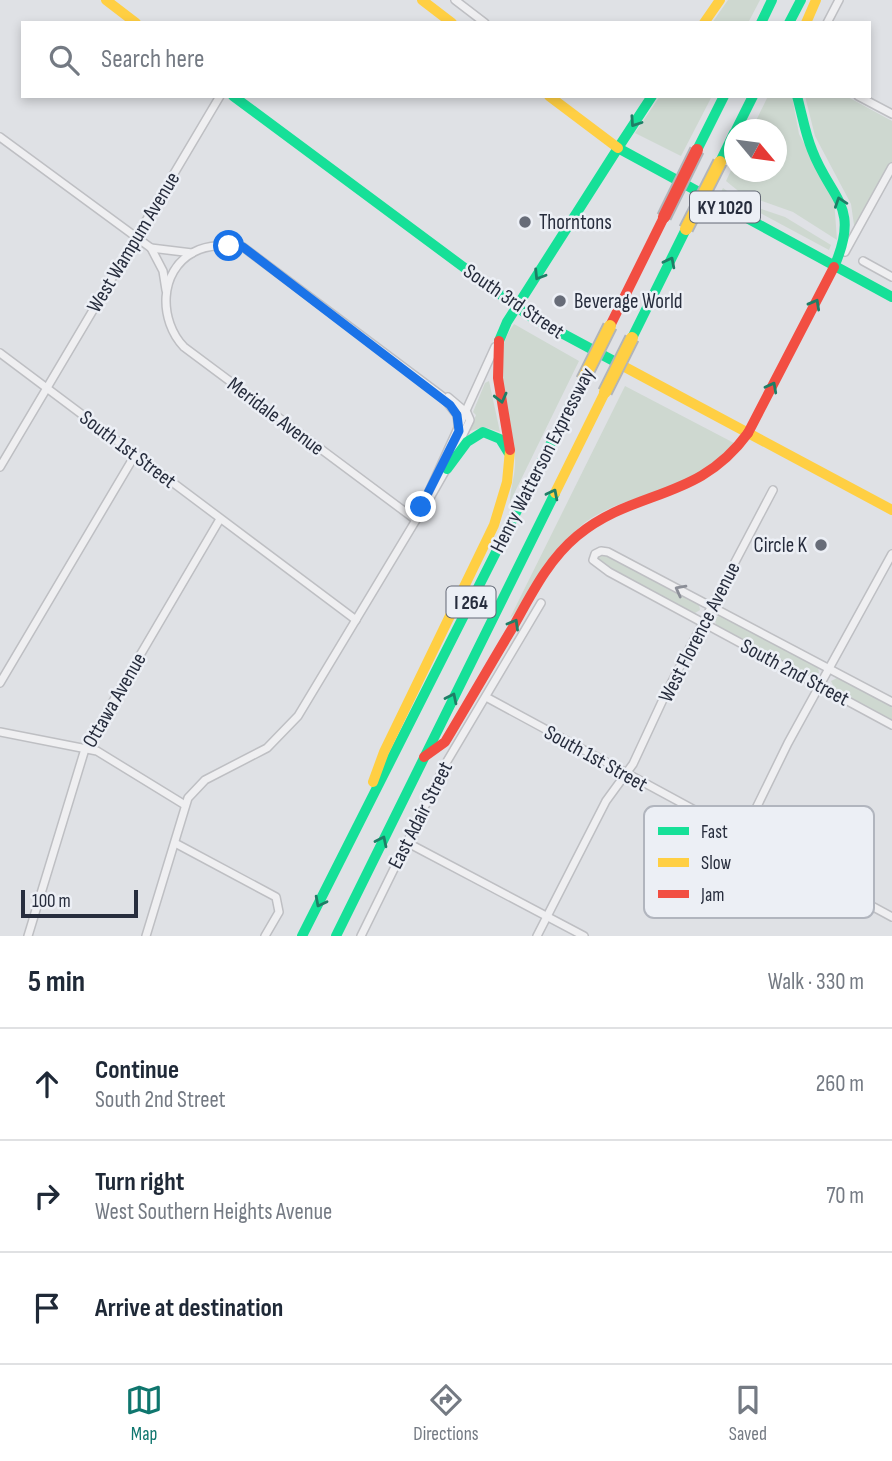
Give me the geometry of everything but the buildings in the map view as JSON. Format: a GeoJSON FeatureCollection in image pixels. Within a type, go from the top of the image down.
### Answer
{"type":"FeatureCollection","features":[{"type":"Feature","properties":{"kind":"main road"},"geometry":{"type":"LineString","coordinates":[[106,0],[133,21]]}},
{"type":"Feature","properties":{"kind":"main road"},"geometry":{"type":"LineString","coordinates":[[422,0],[449,21]]}},
{"type":"Feature","properties":{"kind":"main road"},"geometry":{"type":"LineString","coordinates":[[705,21],[720,0]]}},
{"type":"Feature","properties":{"kind":"main road"},"geometry":{"type":"LineString","coordinates":[[762,21],[772,0]]}},
{"type":"Feature","properties":{"kind":"main road"},"geometry":{"type":"LineString","coordinates":[[790,21],[801,0]]}},
{"type":"Feature","properties":{"kind":"main road"},"geometry":{"type":"LineString","coordinates":[[807,21],[816,0]]}},
{"type":"Feature","properties":{"kind":"main road","name":"South 3rd Street"},"geometry":{"type":"LineString","coordinates":[[236,98],[517,307],[606,359],[892,510]]}},
{"type":"Feature","properties":{"kind":"main road","name":"KY 1020"},"geometry":{"type":"LineString","coordinates":[[553,98],[618,148],[892,298]]}},
{"type":"Feature","properties":{"kind":"main road"},"geometry":{"type":"LineString","coordinates":[[358,824],[384,752],[495,525],[504,496],[509,455],[496,371],[499,341],[517,307],[651,98]]}},
{"type":"Feature","properties":{"kind":"main road","name":"Henry Watterson Expressway"},"geometry":{"type":"LineString","coordinates":[[302,936],[723,98]]}},
{"type":"Feature","properties":{"kind":"main road","name":"Henry Watterson Expressway"},"geometry":{"type":"LineString","coordinates":[[741,119],[752,98]]}},
{"type":"Feature","properties":{"kind":"main road"},"geometry":{"type":"LineString","coordinates":[[421,759],[445,742],[534,589],[566,545],[613,512],[714,473],[733,457],[748,433],[845,242],[843,209],[836,191],[811,151],[798,98]]}},
{"type":"Feature","properties":{"kind":"main road","name":"Henry Watterson Expressway"},"geometry":{"type":"LineString","coordinates":[[336,935],[421,759],[724,154]]}},
{"type":"Feature","properties":{"kind":"main road"},"geometry":{"type":"LineString","coordinates":[[447,468],[464,443],[478,433],[492,434],[499,438],[509,455]]}},
{"type":"Feature","properties":{"kind":"street"},"geometry":{"type":"LineString","coordinates":[[455,0],[482,21]]}},
{"type":"Feature","properties":{"kind":"street"},"geometry":{"type":"LineString","coordinates":[[828,21],[838,0]]}},
{"type":"Feature","properties":{"kind":"street","name":"West Wampum Avenue"},"geometry":{"type":"LineString","coordinates":[[0,467],[219,98]]}},
{"type":"Feature","properties":{"kind":"street"},"geometry":{"type":"LineString","coordinates":[[862,98],[892,114]]}},
{"type":"Feature","properties":{"kind":"street"},"geometry":{"type":"LineString","coordinates":[[1,140],[151,248],[192,253],[219,245],[243,247],[467,413],[470,420],[426,510],[416,520]]}},
{"type":"Feature","properties":{"kind":"street"},"geometry":{"type":"LineString","coordinates":[[834,267],[851,244],[892,167]]}},
{"type":"Feature","properties":{"kind":"street","name":"Meridale Avenue"},"geometry":{"type":"LineString","coordinates":[[151,248],[163,271],[167,293],[167,323],[184,347],[416,520]]}},
{"type":"Feature","properties":{"kind":"street","name":"Meridale Avenue"},"geometry":{"type":"LineString","coordinates":[[167,293],[176,269],[192,253]]}},
{"type":"Feature","properties":{"kind":"street"},"geometry":{"type":"LineString","coordinates":[[863,261],[892,277]]}},
{"type":"Feature","properties":{"kind":"street"},"geometry":{"type":"LineString","coordinates":[[146,936],[185,805],[198,784],[253,756],[284,733],[306,704],[416,520],[499,341]]}},
{"type":"Feature","properties":{"kind":"street","name":"South 1st Street"},"geometry":{"type":"LineString","coordinates":[[1,357],[356,620]]}},
{"type":"Feature","properties":{"kind":"street"},"geometry":{"type":"LineString","coordinates":[[442,396],[457,415],[459,431]]}},
{"type":"Feature","properties":{"kind":"street"},"geometry":{"type":"LineString","coordinates":[[0,683],[135,455]]}},
{"type":"Feature","properties":{"kind":"street","name":"West Florence Avenue"},"geometry":{"type":"LineString","coordinates":[[537,936],[606,801],[626,774],[773,490]]}},
{"type":"Feature","properties":{"kind":"street","name":"Ottawa Avenue"},"geometry":{"type":"LineString","coordinates":[[28,936],[85,749],[220,519]]}},
{"type":"Feature","properties":{"kind":"street","name":"South 2nd Street"},"geometry":{"type":"LineString","coordinates":[[892,702],[608,552],[595,554],[593,560],[598,566],[892,724]]}},
{"type":"Feature","properties":{"kind":"street"},"geometry":{"type":"LineString","coordinates":[[758,806],[892,554]]}},
{"type":"Feature","properties":{"kind":"street","name":"East Adair Street"},"geometry":{"type":"LineString","coordinates":[[360,936],[446,763],[541,603]]}},
{"type":"Feature","properties":{"kind":"street","name":"South 1st Street"},"geometry":{"type":"LineString","coordinates":[[486,697],[685,806]]}},
{"type":"Feature","properties":{"kind":"street"},"geometry":{"type":"LineString","coordinates":[[0,733],[97,751],[185,805]]}},
{"type":"Feature","properties":{"kind":"street"},"geometry":{"type":"LineString","coordinates":[[406,842],[584,936]]}},
{"type":"Feature","properties":{"kind":"street"},"geometry":{"type":"LineString","coordinates":[[175,843],[276,897],[279,912],[265,936]]}},
{"type":"Feature","properties":{"kind":"street","name":"South 1st Street"},"geometry":{"type":"LineString","coordinates":[[874,907],[892,917]]}},
{"type":"Feature","properties":{"kind":"shaded area"},"geometry":{"type":"Polygon","coordinates":[[[728,0],[760,0],[749,21],[713,21],[728,0]]]}},
{"type":"Feature","properties":{"kind":"shaded area"},"geometry":{"type":"Polygon","coordinates":[[[659,98],[711,98],[681,156],[635,133],[659,98]]]}},
{"type":"Feature","properties":{"kind":"shaded area"},"geometry":{"type":"Polygon","coordinates":[[[767,98],[792,98],[799,134],[834,199],[837,240],[793,212],[742,194],[727,182],[787,182],[787,119],[757,119],[767,98]]]}},
{"type":"Feature","properties":{"kind":"shaded area"},"geometry":{"type":"Polygon","coordinates":[[[806,98],[850,98],[892,121],[892,162],[855,232],[851,204],[815,136],[806,98]]]}},
{"type":"Feature","properties":{"kind":"shaded area"},"geometry":{"type":"Polygon","coordinates":[[[723,188],[744,203],[785,217],[831,245],[829,250],[721,192],[723,188]]]}},
{"type":"Feature","properties":{"kind":"shaded area"},"geometry":{"type":"Polygon","coordinates":[[[514,324],[579,361],[510,502],[515,459],[501,372],[506,339],[514,324]]]}},
{"type":"Feature","properties":{"kind":"shaded area"},"geometry":{"type":"Polygon","coordinates":[[[489,381],[500,432],[484,427],[470,431],[476,415],[473,412],[485,383],[489,381]]]}},
{"type":"Feature","properties":{"kind":"shaded area"},"geometry":{"type":"Polygon","coordinates":[[[625,386],[734,443],[721,459],[705,471],[608,509],[590,519],[567,541],[531,595],[510,618],[625,386]]]}},
{"type":"Feature","properties":{"kind":"shaded area"},"geometry":{"type":"Polygon","coordinates":[[[604,555],[699,605],[700,610],[695,613],[683,608],[599,562],[599,556],[604,555]]]}},
{"type":"Feature","properties":{"kind":"shaded area"},"geometry":{"type":"Polygon","coordinates":[[[721,615],[818,667],[819,673],[810,677],[716,626],[715,618],[721,615]]]}},
{"type":"Feature","properties":{"kind":"shaded area"},"geometry":{"type":"Polygon","coordinates":[[[839,677],[892,705],[892,721],[836,691],[831,681],[839,677]]]}},
{"type":"Feature","properties":{"kind":"traffic: fast"},"geometry":{"type":"LineString","coordinates":[[762,21],[772,0]]}},
{"type":"Feature","properties":{"kind":"traffic: fast"},"geometry":{"type":"LineString","coordinates":[[790,21],[801,0]]}},
{"type":"Feature","properties":{"kind":"traffic: fast"},"geometry":{"type":"LineString","coordinates":[[236,98],[528,315],[623,366]]}},
{"type":"Feature","properties":{"kind":"traffic: fast"},"geometry":{"type":"LineString","coordinates":[[618,148],[651,98]]}},
{"type":"Feature","properties":{"kind":"traffic: fast"},"geometry":{"type":"LineString","coordinates":[[697,150],[723,98]]}},
{"type":"Feature","properties":{"kind":"traffic: fast"},"geometry":{"type":"LineString","coordinates":[[742,119],[752,98]]}},
{"type":"Feature","properties":{"kind":"traffic: fast"},"geometry":{"type":"LineString","coordinates":[[797,98],[812,150],[844,216],[842,246],[834,267]]}},
{"type":"Feature","properties":{"kind":"traffic: fast"},"geometry":{"type":"LineString","coordinates":[[499,341],[507,322],[618,148],[892,297]]}},
{"type":"Feature","properties":{"kind":"traffic: fast"},"geometry":{"type":"LineString","coordinates":[[720,162],[724,154]]}},
{"type":"Feature","properties":{"kind":"traffic: fast"},"geometry":{"type":"LineString","coordinates":[[632,338],[686,229]]}},
{"type":"Feature","properties":{"kind":"traffic: fast"},"geometry":{"type":"LineString","coordinates":[[302,936],[583,380]]}},
{"type":"Feature","properties":{"kind":"traffic: fast"},"geometry":{"type":"LineString","coordinates":[[447,469],[467,442],[483,432],[500,439],[508,452]]}},
{"type":"Feature","properties":{"kind":"traffic: fast"},"geometry":{"type":"LineString","coordinates":[[336,936],[555,493]]}},
{"type":"Feature","properties":{"kind":"traffic: slow"},"geometry":{"type":"LineString","coordinates":[[106,0],[133,21]]}},
{"type":"Feature","properties":{"kind":"traffic: slow"},"geometry":{"type":"LineString","coordinates":[[422,0],[449,21]]}},
{"type":"Feature","properties":{"kind":"traffic: slow"},"geometry":{"type":"LineString","coordinates":[[705,21],[720,0]]}},
{"type":"Feature","properties":{"kind":"traffic: slow"},"geometry":{"type":"LineString","coordinates":[[807,21],[816,0]]}},
{"type":"Feature","properties":{"kind":"traffic: slow"},"geometry":{"type":"LineString","coordinates":[[552,98],[618,148]]}},
{"type":"Feature","properties":{"kind":"traffic: slow"},"geometry":{"type":"LineString","coordinates":[[686,229],[720,162]]}},
{"type":"Feature","properties":{"kind":"traffic: slow"},"geometry":{"type":"LineString","coordinates":[[583,380],[610,326]]}},
{"type":"Feature","properties":{"kind":"traffic: slow"},"geometry":{"type":"LineString","coordinates":[[605,392],[632,338]]}},
{"type":"Feature","properties":{"kind":"traffic: slow"},"geometry":{"type":"LineString","coordinates":[[623,366],[892,510]]}},
{"type":"Feature","properties":{"kind":"traffic: slow"},"geometry":{"type":"LineString","coordinates":[[555,493],[605,392]]}},
{"type":"Feature","properties":{"kind":"traffic: slow"},"geometry":{"type":"LineString","coordinates":[[373,782],[384,752],[494,525],[507,482],[510,450]]}},
{"type":"Feature","properties":{"kind":"traffic: jam"},"geometry":{"type":"LineString","coordinates":[[664,217],[697,150]]}},
{"type":"Feature","properties":{"kind":"traffic: jam"},"geometry":{"type":"LineString","coordinates":[[610,326],[664,217]]}},
{"type":"Feature","properties":{"kind":"traffic: jam"},"geometry":{"type":"LineString","coordinates":[[748,433],[834,267]]}},
{"type":"Feature","properties":{"kind":"traffic: jam"},"geometry":{"type":"LineString","coordinates":[[499,341],[498,378],[510,450]]}},
{"type":"Feature","properties":{"kind":"traffic: jam"},"geometry":{"type":"LineString","coordinates":[[424,757],[445,742],[541,578],[567,545],[599,521],[621,509],[687,483],[708,471],[729,455],[748,433]]}},
{"type":"Feature","properties":{"kind":"place","name":"Thorntons"},"geometry":{"type":"Point","coordinates":[525,222]}},
{"type":"Feature","properties":{"kind":"place","name":"Beverage World"},"geometry":{"type":"Point","coordinates":[560,301]}},
{"type":"Feature","properties":{"kind":"place","name":"Circle K"},"geometry":{"type":"Point","coordinates":[821,545]}},
{"type":"Feature","properties":{"kind":"route"},"geometry":{"type":"LineString","coordinates":[[229,246],[243,247],[442,396],[450,405],[457,415],[459,431],[421,507]]}}]}
